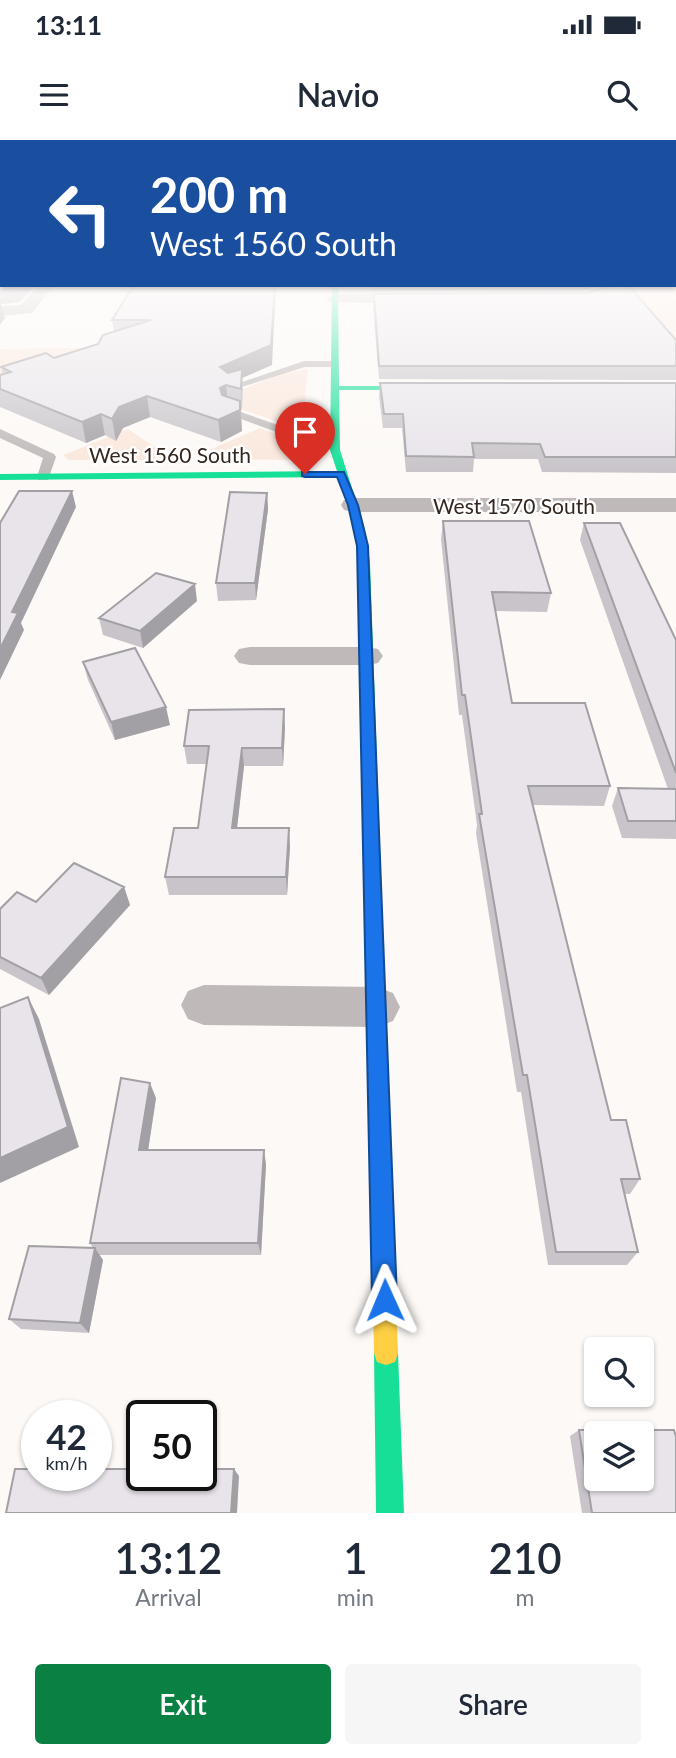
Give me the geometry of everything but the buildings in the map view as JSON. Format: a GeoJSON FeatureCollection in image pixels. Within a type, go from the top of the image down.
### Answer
{"type":"FeatureCollection","features":[{"type":"Feature","properties":{"kind":"main road"},"geometry":{"type":"LineString","coordinates":[[334,344],[334,434],[341,474],[353,505],[363,546],[390,1513]]}},
{"type":"Feature","properties":{"kind":"main road"},"geometry":{"type":"LineString","coordinates":[[334,388],[445,388]]}},
{"type":"Feature","properties":{"kind":"main road","name":"West 1560 South"},"geometry":{"type":"LineString","coordinates":[[0,477],[341,474]]}},
{"type":"Feature","properties":{"kind":"street","name":"West 1570 South"},"geometry":{"type":"LineString","coordinates":[[353,505],[676,505]]}},
{"type":"Feature","properties":{"kind":"street"},"geometry":{"type":"LineString","coordinates":[[250,656],[367,656]]}},
{"type":"Feature","properties":{"kind":"street"},"geometry":{"type":"LineString","coordinates":[[204,1005],[377,1007]]}},
{"type":"Feature","properties":{"kind":"lane"},"geometry":{"type":"LineString","coordinates":[[229,388],[304,364],[334,363]]}},
{"type":"Feature","properties":{"kind":"lane"},"geometry":{"type":"LineString","coordinates":[[229,411],[279,429],[334,434]]}},
{"type":"Feature","properties":{"kind":"lane"},"geometry":{"type":"LineString","coordinates":[[0,433],[50,457],[43,477]]}},
{"type":"Feature","properties":{"kind":"shaded area"},"geometry":{"type":"Polygon","coordinates":[[[126,347],[0,396],[0,349],[126,347]]]}},
{"type":"Feature","properties":{"kind":"shaded area"},"geometry":{"type":"Polygon","coordinates":[[[308,369],[302,426],[288,425],[240,409],[238,391],[280,374],[308,369]]]}},
{"type":"Feature","properties":{"kind":"shaded area"},"geometry":{"type":"Polygon","coordinates":[[[260,428],[281,436],[307,441],[305,460],[207,459],[200,454],[260,428]]]}},
{"type":"Feature","properties":{"kind":"shaded area"},"geometry":{"type":"Polygon","coordinates":[[[128,429],[174,460],[69,460],[63,455],[128,429]]]}},
{"type":"Feature","properties":{"kind":"traffic: fast"},"geometry":{"type":"LineString","coordinates":[[335,344],[335,450],[360,529],[364,563],[373,876]]}},
{"type":"Feature","properties":{"kind":"traffic: fast"},"geometry":{"type":"LineString","coordinates":[[334,388],[432,388]]}},
{"type":"Feature","properties":{"kind":"traffic: fast"},"geometry":{"type":"LineString","coordinates":[[0,477],[341,474]]}},
{"type":"Feature","properties":{"kind":"traffic: fast"},"geometry":{"type":"LineString","coordinates":[[386,1353],[390,1513]]}},
{"type":"Feature","properties":{"kind":"traffic: slow"},"geometry":{"type":"LineString","coordinates":[[373,876],[386,1353]]}},
{"type":"Feature","properties":{"kind":"route"},"geometry":{"type":"LineString","coordinates":[[305,474],[341,474],[353,505],[363,546],[385,1300]]}}]}
